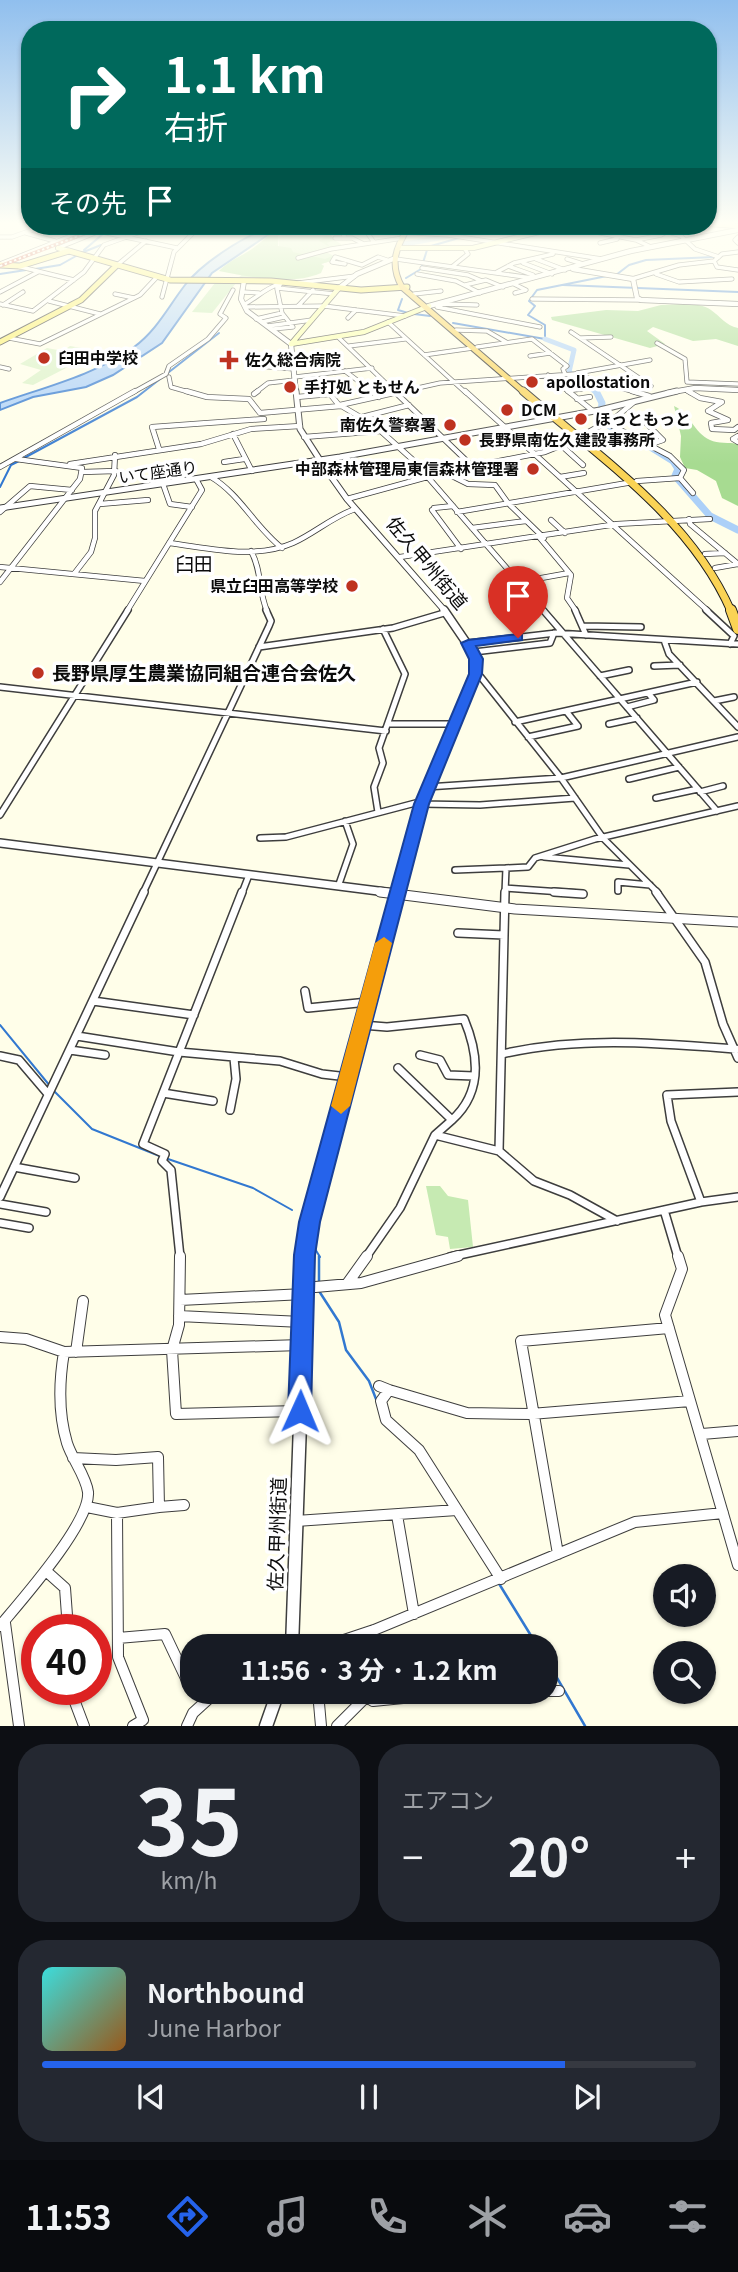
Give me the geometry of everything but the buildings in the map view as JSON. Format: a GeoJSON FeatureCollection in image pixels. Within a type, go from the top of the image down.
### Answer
{"type":"FeatureCollection","features":[{"type":"Feature","properties":{"kind":"highway"},"geometry":{"type":"LineString","coordinates":[[423,304],[635,482],[675,520],[715,568],[738,610]]}},
{"type":"Feature","properties":{"kind":"highway"},"geometry":{"type":"LineString","coordinates":[[424,304],[475,347]]}},
{"type":"Feature","properties":{"kind":"highway"},"geometry":{"type":"LineString","coordinates":[[675,520],[719,583],[738,629]]}},
{"type":"Feature","properties":{"kind":"main road"},"geometry":{"type":"LineString","coordinates":[[0,342],[73,304]]}},
{"type":"Feature","properties":{"kind":"main road"},"geometry":{"type":"LineString","coordinates":[[291,344],[326,304]]}},
{"type":"Feature","properties":{"kind":"main road"},"geometry":{"type":"LineString","coordinates":[[291,344],[338,337],[427,307]]}},
{"type":"Feature","properties":{"kind":"street"},"geometry":{"type":"LineString","coordinates":[[1,304],[33,310]]}},
{"type":"Feature","properties":{"kind":"street"},"geometry":{"type":"LineString","coordinates":[[26,315],[44,304]]}},
{"type":"Feature","properties":{"kind":"street"},"geometry":{"type":"LineString","coordinates":[[59,304],[100,314]]}},
{"type":"Feature","properties":{"kind":"street"},"geometry":{"type":"LineString","coordinates":[[9,338],[40,344],[122,304]]}},
{"type":"Feature","properties":{"kind":"street"},"geometry":{"type":"LineString","coordinates":[[0,467],[20,459],[166,374],[169,366],[217,330],[226,317],[220,314],[227,304]]}},
{"type":"Feature","properties":{"kind":"street"},"geometry":{"type":"LineString","coordinates":[[243,304],[256,318],[291,344]]}},
{"type":"Feature","properties":{"kind":"street"},"geometry":{"type":"LineString","coordinates":[[250,304],[324,306],[405,316]]}},
{"type":"Feature","properties":{"kind":"street"},"geometry":{"type":"LineString","coordinates":[[427,307],[440,304]]}},
{"type":"Feature","properties":{"kind":"street"},"geometry":{"type":"LineString","coordinates":[[477,305],[447,304],[436,307],[540,327]]}},
{"type":"Feature","properties":{"kind":"street"},"geometry":{"type":"LineString","coordinates":[[271,327],[293,327],[283,315],[282,306]]}},
{"type":"Feature","properties":{"kind":"street"},"geometry":{"type":"LineString","coordinates":[[348,318],[356,310]]}},
{"type":"Feature","properties":{"kind":"street"},"geometry":{"type":"LineString","coordinates":[[256,318],[283,315]]}},
{"type":"Feature","properties":{"kind":"street"},"geometry":{"type":"LineString","coordinates":[[262,322],[283,315]]}},
{"type":"Feature","properties":{"kind":"street"},"geometry":{"type":"LineString","coordinates":[[289,322],[312,320]]}},
{"type":"Feature","properties":{"kind":"street"},"geometry":{"type":"LineString","coordinates":[[388,322],[731,632],[734,636],[730,644]]}},
{"type":"Feature","properties":{"kind":"street"},"geometry":{"type":"LineString","coordinates":[[456,330],[486,331],[506,342]]}},
{"type":"Feature","properties":{"kind":"street"},"geometry":{"type":"LineString","coordinates":[[571,332],[651,386]]}},
{"type":"Feature","properties":{"kind":"street"},"geometry":{"type":"LineString","coordinates":[[580,338],[598,335],[611,337]]}},
{"type":"Feature","properties":{"kind":"street"},"geometry":{"type":"LineString","coordinates":[[338,337],[472,466]]}},
{"type":"Feature","properties":{"kind":"street"},"geometry":{"type":"LineString","coordinates":[[349,346],[405,339]]}},
{"type":"Feature","properties":{"kind":"street"},"geometry":{"type":"LineString","coordinates":[[424,355],[531,339],[567,366],[563,369],[570,374],[649,396]]}},
{"type":"Feature","properties":{"kind":"street"},"geometry":{"type":"LineString","coordinates":[[657,342],[685,359],[687,382]]}},
{"type":"Feature","properties":{"kind":"street","name":"佐久甲州街道"},"geometry":{"type":"LineString","coordinates":[[291,344],[300,426],[304,437],[347,499],[400,557],[468,643],[474,652],[475,674],[422,803],[310,1222],[301,1345],[292,1634]]}},
{"type":"Feature","properties":{"kind":"street"},"geometry":{"type":"LineString","coordinates":[[530,356],[550,353]]}},
{"type":"Feature","properties":{"kind":"street"},"geometry":{"type":"LineString","coordinates":[[260,413],[341,405],[454,382],[570,374],[650,360]]}},
{"type":"Feature","properties":{"kind":"street"},"geometry":{"type":"LineString","coordinates":[[257,366],[294,369]]}},
{"type":"Feature","properties":{"kind":"street"},"geometry":{"type":"LineString","coordinates":[[0,368],[9,369]]}},
{"type":"Feature","properties":{"kind":"street"},"geometry":{"type":"LineString","coordinates":[[254,394],[268,383],[372,368]]}},
{"type":"Feature","properties":{"kind":"street"},"geometry":{"type":"LineString","coordinates":[[345,371],[357,377],[379,397]]}},
{"type":"Feature","properties":{"kind":"street"},"geometry":{"type":"LineString","coordinates":[[548,375],[593,411]]}},
{"type":"Feature","properties":{"kind":"street"},"geometry":{"type":"LineString","coordinates":[[169,377],[171,387],[187,393],[249,399],[269,428]]}},
{"type":"Feature","properties":{"kind":"street"},"geometry":{"type":"LineString","coordinates":[[626,388],[651,386],[656,382]]}},
{"type":"Feature","properties":{"kind":"street"},"geometry":{"type":"LineString","coordinates":[[687,382],[738,384]]}},
{"type":"Feature","properties":{"kind":"street"},"geometry":{"type":"LineString","coordinates":[[687,382],[713,387]]}},
{"type":"Feature","properties":{"kind":"street","name":"いて座通り"},"geometry":{"type":"LineString","coordinates":[[2,509],[320,460],[600,410],[649,396],[686,390],[713,387],[738,390]]}},
{"type":"Feature","properties":{"kind":"street"},"geometry":{"type":"LineString","coordinates":[[567,391],[582,389]]}},
{"type":"Feature","properties":{"kind":"street"},"geometry":{"type":"LineString","coordinates":[[686,390],[700,398],[722,402],[708,411],[728,420],[712,423],[712,429],[734,430],[738,427]]}},
{"type":"Feature","properties":{"kind":"street"},"geometry":{"type":"LineString","coordinates":[[297,397],[330,394],[396,445],[428,477],[717,811]]}},
{"type":"Feature","properties":{"kind":"street"},"geometry":{"type":"LineString","coordinates":[[577,399],[590,397]]}},
{"type":"Feature","properties":{"kind":"street"},"geometry":{"type":"LineString","coordinates":[[347,499],[444,472],[535,455],[562,446],[606,424],[634,400]]}},
{"type":"Feature","properties":{"kind":"street"},"geometry":{"type":"LineString","coordinates":[[362,417],[409,405]]}},
{"type":"Feature","properties":{"kind":"street"},"geometry":{"type":"LineString","coordinates":[[638,415],[662,441],[648,445]]}},
{"type":"Feature","properties":{"kind":"street"},"geometry":{"type":"LineString","coordinates":[[159,449],[152,427],[264,419]]}},
{"type":"Feature","properties":{"kind":"street"},"geometry":{"type":"LineString","coordinates":[[606,424],[680,464],[684,471],[680,478]]}},
{"type":"Feature","properties":{"kind":"street"},"geometry":{"type":"LineString","coordinates":[[70,464],[201,444],[269,428],[300,426]]}},
{"type":"Feature","properties":{"kind":"street"},"geometry":{"type":"LineString","coordinates":[[304,437],[380,431]]}},
{"type":"Feature","properties":{"kind":"street"},"geometry":{"type":"LineString","coordinates":[[637,439],[656,433]]}},
{"type":"Feature","properties":{"kind":"street"},"geometry":{"type":"LineString","coordinates":[[233,435],[252,471]]}},
{"type":"Feature","properties":{"kind":"street"},"geometry":{"type":"LineString","coordinates":[[738,436],[733,439],[738,442]]}},
{"type":"Feature","properties":{"kind":"street"},"geometry":{"type":"LineString","coordinates":[[562,446],[583,464]]}},
{"type":"Feature","properties":{"kind":"street"},"geometry":{"type":"LineString","coordinates":[[74,574],[91,552],[95,538],[95,511],[116,471],[116,455]]}},
{"type":"Feature","properties":{"kind":"street"},"geometry":{"type":"LineString","coordinates":[[20,459],[70,464],[82,468],[82,472]]}},
{"type":"Feature","properties":{"kind":"street"},"geometry":{"type":"LineString","coordinates":[[224,462],[244,459]]}},
{"type":"Feature","properties":{"kind":"street"},"geometry":{"type":"LineString","coordinates":[[82,472],[116,471]]}},
{"type":"Feature","properties":{"kind":"street"},"geometry":{"type":"LineString","coordinates":[[0,582],[65,499],[82,472]]}},
{"type":"Feature","properties":{"kind":"street"},"geometry":{"type":"LineString","coordinates":[[444,472],[468,484],[495,485],[508,503],[542,538],[569,573],[568,603],[578,614],[586,635]]}},
{"type":"Feature","properties":{"kind":"street"},"geometry":{"type":"LineString","coordinates":[[560,477],[584,473]]}},
{"type":"Feature","properties":{"kind":"street"},"geometry":{"type":"LineString","coordinates":[[211,477],[226,486],[268,537],[282,548]]}},
{"type":"Feature","properties":{"kind":"street"},"geometry":{"type":"LineString","coordinates":[[457,512],[635,482],[680,478]]}},
{"type":"Feature","properties":{"kind":"street"},"geometry":{"type":"LineString","coordinates":[[680,478],[693,493]]}},
{"type":"Feature","properties":{"kind":"street"},"geometry":{"type":"LineString","coordinates":[[0,815],[192,507],[202,489],[196,479]]}},
{"type":"Feature","properties":{"kind":"street"},"geometry":{"type":"LineString","coordinates":[[163,484],[170,504],[192,507]]}},
{"type":"Feature","properties":{"kind":"street"},"geometry":{"type":"LineString","coordinates":[[2,509],[29,486],[72,489]]}},
{"type":"Feature","properties":{"kind":"street"},"geometry":{"type":"LineString","coordinates":[[100,504],[148,500]]}},
{"type":"Feature","properties":{"kind":"street"},"geometry":{"type":"LineString","coordinates":[[453,506],[433,509],[461,549]]}},
{"type":"Feature","properties":{"kind":"street"},"geometry":{"type":"LineString","coordinates":[[169,543],[251,551],[282,548],[297,542],[340,514],[355,509]]}},
{"type":"Feature","properties":{"kind":"street"},"geometry":{"type":"LineString","coordinates":[[688,519],[690,524],[738,564],[715,568]]}},
{"type":"Feature","properties":{"kind":"street"},"geometry":{"type":"LineString","coordinates":[[400,557],[542,538],[612,525],[710,519]]}},
{"type":"Feature","properties":{"kind":"street"},"geometry":{"type":"LineString","coordinates":[[472,528],[526,520]]}},
{"type":"Feature","properties":{"kind":"street"},"geometry":{"type":"LineString","coordinates":[[551,520],[565,533]]}},
{"type":"Feature","properties":{"kind":"street"},"geometry":{"type":"LineString","coordinates":[[0,1197],[271,621],[259,593],[260,568],[251,551]]}},
{"type":"Feature","properties":{"kind":"street"},"geometry":{"type":"LineString","coordinates":[[705,554],[725,553]]}},
{"type":"Feature","properties":{"kind":"street"},"geometry":{"type":"LineString","coordinates":[[0,567],[145,581]]}},
{"type":"Feature","properties":{"kind":"street"},"geometry":{"type":"LineString","coordinates":[[519,582],[569,573]]}},
{"type":"Feature","properties":{"kind":"street"},"geometry":{"type":"LineString","coordinates":[[259,647],[383,629],[444,613]]}},
{"type":"Feature","properties":{"kind":"street"},"geometry":{"type":"LineString","coordinates":[[583,626],[641,626]]}},
{"type":"Feature","properties":{"kind":"street"},"geometry":{"type":"LineString","coordinates":[[632,626],[634,638]]}},
{"type":"Feature","properties":{"kind":"street"},"geometry":{"type":"LineString","coordinates":[[378,812],[374,786],[383,763],[379,748],[405,674],[383,629]]}},
{"type":"Feature","properties":{"kind":"street"},"geometry":{"type":"LineString","coordinates":[[474,652],[550,643],[554,633]]}},
{"type":"Feature","properties":{"kind":"street"},"geometry":{"type":"LineString","coordinates":[[468,643],[563,633],[738,644]]}},
{"type":"Feature","properties":{"kind":"street"},"geometry":{"type":"LineString","coordinates":[[664,640],[667,651],[738,727]]}},
{"type":"Feature","properties":{"kind":"street"},"geometry":{"type":"LineString","coordinates":[[653,666],[680,665]]}},
{"type":"Feature","properties":{"kind":"street"},"geometry":{"type":"LineString","coordinates":[[600,676],[629,670]]}},
{"type":"Feature","properties":{"kind":"street"},"geometry":{"type":"LineString","coordinates":[[475,674],[480,676],[561,778],[603,838],[650,885],[675,918],[705,962],[717,1006],[738,1058]]}},
{"type":"Feature","properties":{"kind":"street"},"geometry":{"type":"LineString","coordinates":[[515,722],[696,682]]}},
{"type":"Feature","properties":{"kind":"street"},"geometry":{"type":"LineString","coordinates":[[0,687],[228,713],[388,727],[453,724]]}},
{"type":"Feature","properties":{"kind":"street"},"geometry":{"type":"LineString","coordinates":[[626,707],[654,700],[648,693]]}},
{"type":"Feature","properties":{"kind":"street"},"geometry":{"type":"LineString","coordinates":[[714,701],[734,697]]}},
{"type":"Feature","properties":{"kind":"street"},"geometry":{"type":"LineString","coordinates":[[528,737],[578,726],[566,711]]}},
{"type":"Feature","properties":{"kind":"street"},"geometry":{"type":"LineString","coordinates":[[609,724],[637,718]]}},
{"type":"Feature","properties":{"kind":"street"},"geometry":{"type":"LineString","coordinates":[[427,788],[561,778],[738,737]]}},
{"type":"Feature","properties":{"kind":"street"},"geometry":{"type":"LineString","coordinates":[[629,779],[679,767]]}},
{"type":"Feature","properties":{"kind":"street"},"geometry":{"type":"LineString","coordinates":[[656,798],[723,786]]}},
{"type":"Feature","properties":{"kind":"street"},"geometry":{"type":"LineString","coordinates":[[260,838],[279,839],[422,803],[480,805],[575,798]]}},
{"type":"Feature","properties":{"kind":"street"},"geometry":{"type":"LineString","coordinates":[[455,870],[528,867],[535,858],[603,838],[738,806]]}},
{"type":"Feature","properties":{"kind":"street"},"geometry":{"type":"LineString","coordinates":[[339,884],[354,844],[345,821]]}},
{"type":"Feature","properties":{"kind":"street"},"geometry":{"type":"LineString","coordinates":[[0,843],[505,907],[738,922]]}},
{"type":"Feature","properties":{"kind":"street"},"geometry":{"type":"LineString","coordinates":[[542,857],[629,865]]}},
{"type":"Feature","properties":{"kind":"street"},"geometry":{"type":"LineString","coordinates":[[499,1151],[506,868]]}},
{"type":"Feature","properties":{"kind":"street"},"geometry":{"type":"LineString","coordinates":[[249,875],[143,1144],[163,1157],[172,1174],[181,1270],[179,1317],[172,1350],[176,1414],[300,1411]]}},
{"type":"Feature","properties":{"kind":"street"},"geometry":{"type":"LineString","coordinates":[[618,891],[618,883],[650,885]]}},
{"type":"Feature","properties":{"kind":"street"},"geometry":{"type":"LineString","coordinates":[[506,888],[583,894]]}},
{"type":"Feature","properties":{"kind":"street"},"geometry":{"type":"LineString","coordinates":[[458,933],[504,935]]}},
{"type":"Feature","properties":{"kind":"street"},"geometry":{"type":"LineString","coordinates":[[305,991],[308,1008],[368,1002]]}},
{"type":"Feature","properties":{"kind":"street"},"geometry":{"type":"LineString","coordinates":[[93,1001],[194,1015]]}},
{"type":"Feature","properties":{"kind":"street"},"geometry":{"type":"LineString","coordinates":[[347,1284],[400,1208],[435,1135],[465,1111],[474,1097],[476,1056],[464,1019],[387,1027],[362,1025]]}},
{"type":"Feature","properties":{"kind":"street"},"geometry":{"type":"LineString","coordinates":[[77,1036],[179,1052],[280,1061],[322,1074],[348,1077]]}},
{"type":"Feature","properties":{"kind":"street"},"geometry":{"type":"LineString","coordinates":[[502,1054],[545,1043],[590,1040],[736,1049]]}},
{"type":"Feature","properties":{"kind":"street"},"geometry":{"type":"LineString","coordinates":[[70,1050],[105,1055]]}},
{"type":"Feature","properties":{"kind":"street"},"geometry":{"type":"LineString","coordinates":[[421,1055],[440,1060],[448,1075],[474,1076]]}},
{"type":"Feature","properties":{"kind":"street"},"geometry":{"type":"LineString","coordinates":[[0,1056],[19,1060],[51,1090]]}},
{"type":"Feature","properties":{"kind":"street"},"geometry":{"type":"LineString","coordinates":[[230,1110],[236,1079],[234,1058]]}},
{"type":"Feature","properties":{"kind":"street"},"geometry":{"type":"LineString","coordinates":[[398,1068],[452,1120]]}},
{"type":"Feature","properties":{"kind":"street"},"geometry":{"type":"LineString","coordinates":[[701,1202],[671,1121],[667,1095],[738,1092]]}},
{"type":"Feature","properties":{"kind":"street"},"geometry":{"type":"LineString","coordinates":[[163,1093],[213,1101]]}},
{"type":"Feature","properties":{"kind":"street"},"geometry":{"type":"LineString","coordinates":[[435,1135],[466,1145],[499,1151],[534,1181],[569,1195],[617,1220]]}},
{"type":"Feature","properties":{"kind":"street"},"geometry":{"type":"LineString","coordinates":[[15,1167],[75,1178]]}},
{"type":"Feature","properties":{"kind":"street"},"geometry":{"type":"LineString","coordinates":[[180,1300],[304,1291],[347,1284],[438,1260],[617,1220],[738,1197]]}},
{"type":"Feature","properties":{"kind":"street"},"geometry":{"type":"LineString","coordinates":[[0,1204],[47,1212]]}},
{"type":"Feature","properties":{"kind":"street"},"geometry":{"type":"LineString","coordinates":[[664,1210],[682,1269],[664,1310],[738,1564]]}},
{"type":"Feature","properties":{"kind":"street"},"geometry":{"type":"LineString","coordinates":[[0,1223],[29,1228]]}},
{"type":"Feature","properties":{"kind":"street"},"geometry":{"type":"LineString","coordinates":[[76,1352],[83,1301]]}},
{"type":"Feature","properties":{"kind":"street"},"geometry":{"type":"LineString","coordinates":[[179,1317],[303,1322]]}},
{"type":"Feature","properties":{"kind":"street"},"geometry":{"type":"LineString","coordinates":[[558,1554],[531,1414],[521,1341],[669,1328]]}},
{"type":"Feature","properties":{"kind":"street"},"geometry":{"type":"LineString","coordinates":[[0,1337],[26,1339],[64,1352],[172,1350],[226,1345],[301,1345]]}},
{"type":"Feature","properties":{"kind":"street"},"geometry":{"type":"LineString","coordinates":[[19,1726],[3,1625],[46,1571],[87,1507],[85,1480],[67,1441],[58,1385],[64,1352]]}},
{"type":"Feature","properties":{"kind":"street"},"geometry":{"type":"LineString","coordinates":[[499,1580],[419,1450],[387,1420],[381,1401],[384,1388],[467,1413],[531,1414],[690,1401]]}},
{"type":"Feature","properties":{"kind":"street"},"geometry":{"type":"LineString","coordinates":[[702,1434],[738,1431]]}},
{"type":"Feature","properties":{"kind":"street"},"geometry":{"type":"LineString","coordinates":[[73,1458],[158,1457],[159,1507]]}},
{"type":"Feature","properties":{"kind":"street"},"geometry":{"type":"LineString","coordinates":[[87,1507],[117,1513],[184,1505]]}},
{"type":"Feature","properties":{"kind":"street"},"geometry":{"type":"LineString","coordinates":[[296,1521],[455,1510]]}},
{"type":"Feature","properties":{"kind":"street"},"geometry":{"type":"LineString","coordinates":[[117,1513],[118,1657],[143,1720],[133,1726]]}},
{"type":"Feature","properties":{"kind":"street"},"geometry":{"type":"LineString","coordinates":[[362,1634],[635,1522],[723,1513]]}},
{"type":"Feature","properties":{"kind":"street"},"geometry":{"type":"LineString","coordinates":[[397,1515],[414,1614]]}},
{"type":"Feature","properties":{"kind":"street"},"geometry":{"type":"LineString","coordinates":[[46,1571],[62,1580],[67,1588],[68,1614]]}},
{"type":"Feature","properties":{"kind":"street"},"geometry":{"type":"LineString","coordinates":[[374,1630],[374,1634]]}},
{"type":"Feature","properties":{"kind":"street"},"geometry":{"type":"LineString","coordinates":[[118,1638],[165,1634],[180,1665]]}},
{"type":"Feature","properties":{"kind":"street"},"geometry":{"type":"LineString","coordinates":[[187,1726],[203,1704]]}},
{"type":"Feature","properties":{"kind":"street"},"geometry":{"type":"LineString","coordinates":[[266,1726],[274,1704]]}},
{"type":"Feature","properties":{"kind":"street"},"geometry":{"type":"LineString","coordinates":[[319,1704],[321,1726]]}},
{"type":"Feature","properties":{"kind":"street"},"geometry":{"type":"LineString","coordinates":[[337,1726],[360,1704]]}},
{"type":"Feature","properties":{"kind":"street"},"geometry":{"type":"LineString","coordinates":[[76,1705],[85,1726]]}},
{"type":"Feature","properties":{"kind":"green space"},"geometry":{"type":"Polygon","coordinates":[[[199,304],[220,304],[212,313],[192,312],[199,304]]]}},
{"type":"Feature","properties":{"kind":"green space"},"geometry":{"type":"Polygon","coordinates":[[[693,304],[706,307],[726,323],[738,328],[738,346],[716,339],[693,341],[653,327],[647,331],[665,344],[650,348],[552,320],[551,317],[606,310],[638,311],[661,305],[693,304]]]}},
{"type":"Feature","properties":{"kind":"green space"},"geometry":{"type":"Polygon","coordinates":[[[70,346],[99,351],[33,385],[22,383],[41,370],[20,364],[47,348],[63,351],[70,346]]]}},
{"type":"Feature","properties":{"kind":"green space"},"geometry":{"type":"Polygon","coordinates":[[[674,406],[710,440],[738,444],[738,506],[722,498],[716,481],[697,470],[685,468],[680,457],[681,436],[674,406]]]}},
{"type":"Feature","properties":{"kind":"green space"},"geometry":{"type":"Polygon","coordinates":[[[426,1186],[440,1186],[448,1196],[468,1200],[473,1247],[450,1249],[448,1237],[436,1235],[426,1186]]]}},
{"type":"Feature","properties":{"kind":"water"},"geometry":{"type":"Polygon","coordinates":[[[172,304],[190,304],[162,343],[113,375],[86,387],[33,397],[0,410],[0,403],[86,373],[119,357],[156,326],[172,304]]]}},
{"type":"Feature","properties":{"kind":"waterway"},"geometry":{"type":"LineString","coordinates":[[400,304],[398,310],[408,313]]}},
{"type":"Feature","properties":{"kind":"waterway"},"geometry":{"type":"LineString","coordinates":[[453,323],[545,339],[545,325],[528,315],[535,306],[532,304]]}},
{"type":"Feature","properties":{"kind":"waterway"},"geometry":{"type":"LineString","coordinates":[[414,314],[430,316]]}},
{"type":"Feature","properties":{"kind":"waterway"},"geometry":{"type":"LineString","coordinates":[[24,458],[137,397],[219,333]]}},
{"type":"Feature","properties":{"kind":"waterway"},"geometry":{"type":"LineString","coordinates":[[545,339],[574,350],[569,372],[597,393]]}},
{"type":"Feature","properties":{"kind":"waterway"},"geometry":{"type":"LineString","coordinates":[[597,393],[602,403],[600,420],[613,428]]}},
{"type":"Feature","properties":{"kind":"waterway"},"geometry":{"type":"LineString","coordinates":[[652,448],[673,461],[678,469],[675,476],[710,516],[738,530]]}},
{"type":"Feature","properties":{"kind":"waterway"},"geometry":{"type":"LineString","coordinates":[[0,487],[11,465],[19,461]]}},
{"type":"Feature","properties":{"kind":"waterway"},"geometry":{"type":"LineString","coordinates":[[0,1025],[50,1086]]}},
{"type":"Feature","properties":{"kind":"waterway"},"geometry":{"type":"LineString","coordinates":[[53,1090],[92,1129],[162,1157]]}},
{"type":"Feature","properties":{"kind":"waterway"},"geometry":{"type":"LineString","coordinates":[[168,1159],[253,1188],[292,1210]]}},
{"type":"Feature","properties":{"kind":"waterway"},"geometry":{"type":"LineString","coordinates":[[312,1244],[320,1257]]}},
{"type":"Feature","properties":{"kind":"waterway"},"geometry":{"type":"LineString","coordinates":[[319,1256],[319,1282]]}},
{"type":"Feature","properties":{"kind":"waterway"},"geometry":{"type":"LineString","coordinates":[[319,1291],[339,1322],[346,1350],[369,1381],[376,1399]]}},
{"type":"Feature","properties":{"kind":"waterway"},"geometry":{"type":"LineString","coordinates":[[498,1582],[530,1634]]}},
{"type":"Feature","properties":{"kind":"waterway"},"geometry":{"type":"LineString","coordinates":[[558,1680],[585,1726]]}},
{"type":"Feature","properties":{"kind":"slow traffic"},"geometry":{"type":"LineString","coordinates":[[341,1106],[384,943]]}},
{"type":"Feature","properties":{"kind":"place","name":"臼田中学校"},"geometry":{"type":"Point","coordinates":[44,358]}},
{"type":"Feature","properties":{"kind":"place","name":"佐久総合病院"},"geometry":{"type":"Point","coordinates":[229,360]}},
{"type":"Feature","properties":{"kind":"place","name":"apollostation"},"geometry":{"type":"Point","coordinates":[532,382]}},
{"type":"Feature","properties":{"kind":"place","name":"手打処 ともせん"},"geometry":{"type":"Point","coordinates":[290,387]}},
{"type":"Feature","properties":{"kind":"place","name":"DCM"},"geometry":{"type":"Point","coordinates":[507,410]}},
{"type":"Feature","properties":{"kind":"place","name":"ほっともっと"},"geometry":{"type":"Point","coordinates":[581,419]}},
{"type":"Feature","properties":{"kind":"place","name":"南佐久警察署"},"geometry":{"type":"Point","coordinates":[450,425]}},
{"type":"Feature","properties":{"kind":"place","name":"長野県南佐久建設事務所"},"geometry":{"type":"Point","coordinates":[465,440]}},
{"type":"Feature","properties":{"kind":"place","name":"中部森林管理局東信森林管理署"},"geometry":{"type":"Point","coordinates":[533,469]}},
{"type":"Feature","properties":{"kind":"place","name":"県立臼田高等学校"},"geometry":{"type":"Point","coordinates":[352,586]}},
{"type":"Feature","properties":{"kind":"place","name":"長野県厚生農業協同組合連合会佐久"},"geometry":{"type":"Point","coordinates":[38,673]}},
{"type":"Feature","properties":{"kind":"district","name":"臼田"},"geometry":{"type":"Point","coordinates":[194,564]}},
{"type":"Feature","properties":{"kind":"route"},"geometry":{"type":"LineString","coordinates":[[300,1411],[306,1242],[421,804],[475,674],[476,659],[468,643],[518,638]]}}]}
